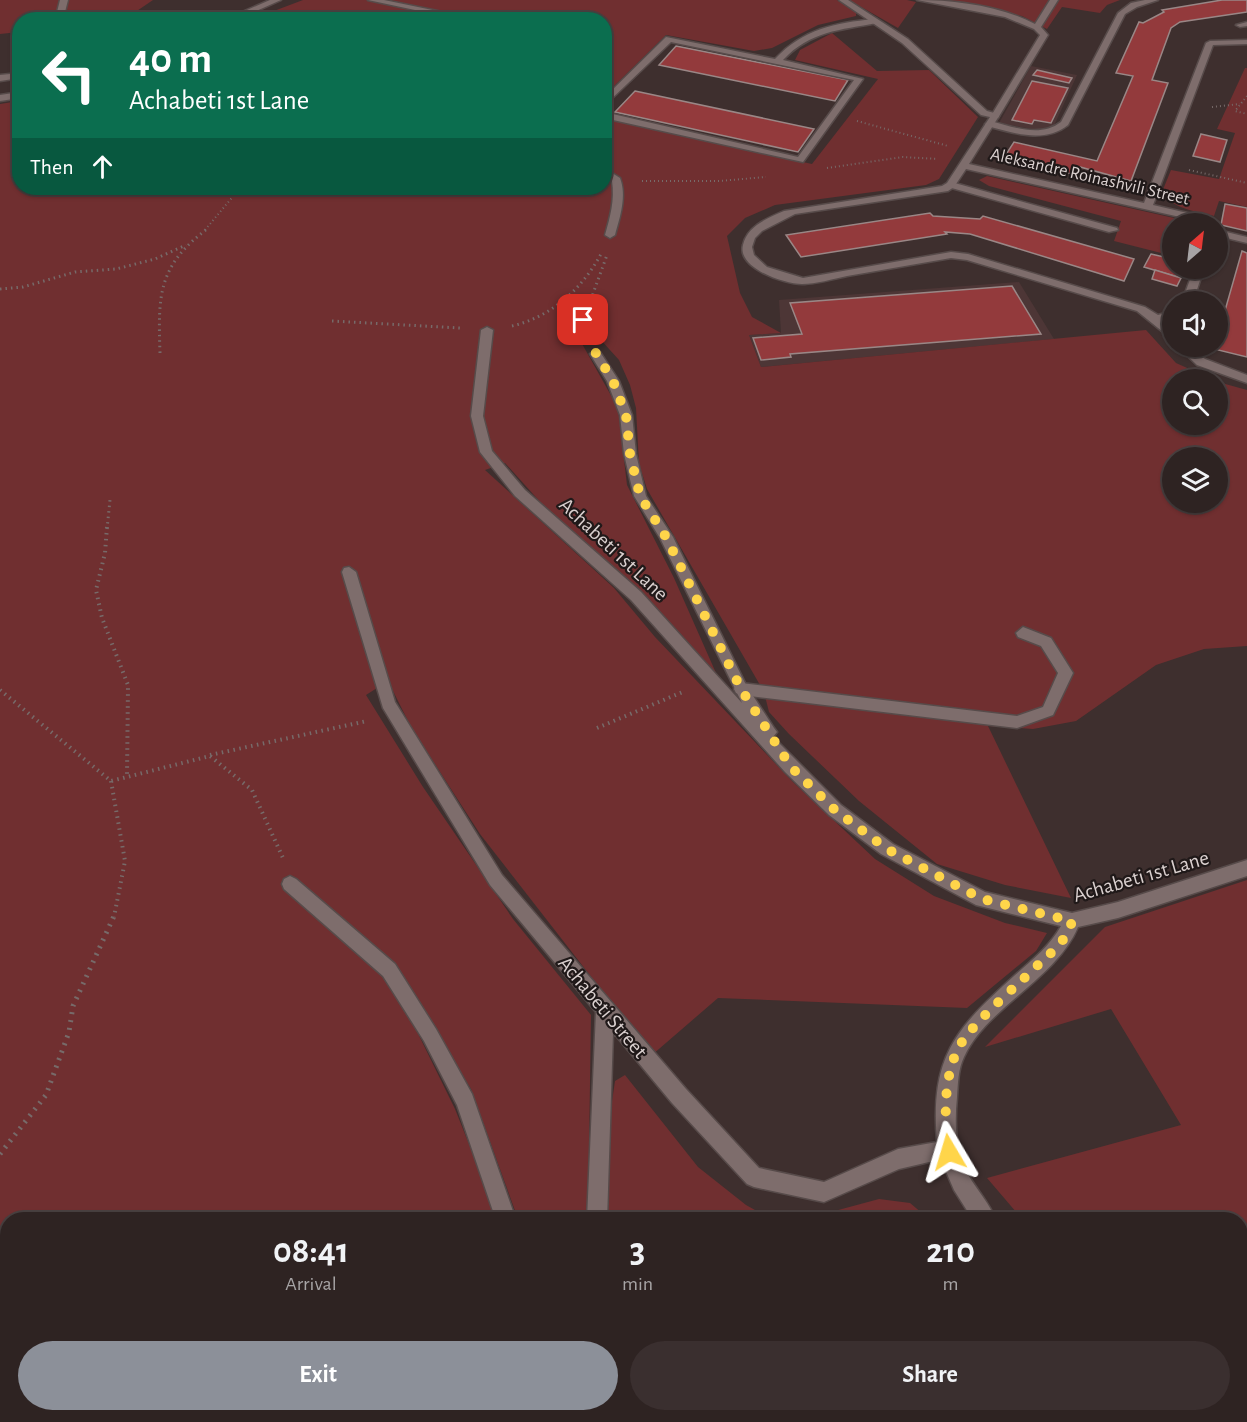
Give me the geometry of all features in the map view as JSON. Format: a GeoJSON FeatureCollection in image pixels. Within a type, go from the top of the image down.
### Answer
{"type":"FeatureCollection","features":[{"type":"Feature","properties":{"kind":"street"},"geometry":{"type":"LineString","coordinates":[[372,0],[435,12]]}},
{"type":"Feature","properties":{"kind":"street","name":"Aleksandre Roinashvili Street"},"geometry":{"type":"LineString","coordinates":[[843,0],[905,41],[992,120],[951,185]]}},
{"type":"Feature","properties":{"kind":"street"},"geometry":{"type":"LineString","coordinates":[[921,0],[1017,18],[1038,26],[1044,35],[992,120],[1047,134],[1058,130],[1065,123],[1122,13],[1134,5],[1154,0]]}},
{"type":"Feature","properties":{"kind":"street"},"geometry":{"type":"LineString","coordinates":[[1038,26],[1054,0]]}},
{"type":"Feature","properties":{"kind":"street"},"geometry":{"type":"LineString","coordinates":[[247,12],[273,1]]}},
{"type":"Feature","properties":{"kind":"street"},"geometry":{"type":"LineString","coordinates":[[777,62],[791,44],[801,38],[827,28],[874,21]]}},
{"type":"Feature","properties":{"kind":"street"},"geometry":{"type":"LineString","coordinates":[[612,95],[669,39],[859,79],[800,160],[612,117]]}},
{"type":"Feature","properties":{"kind":"street"},"geometry":{"type":"LineString","coordinates":[[1147,207],[1210,43],[1247,42]]}},
{"type":"Feature","properties":{"kind":"street","name":"Aleksandre Roinashvili Street"},"geometry":{"type":"LineString","coordinates":[[963,166],[1174,213]]}},
{"type":"Feature","properties":{"kind":"street"},"geometry":{"type":"LineString","coordinates":[[610,235],[619,204],[617,180],[612,177]]}},
{"type":"Feature","properties":{"kind":"street"},"geometry":{"type":"LineString","coordinates":[[1113,230],[951,185],[935,191],[792,211],[773,219],[756,232],[749,239],[747,247],[751,258],[761,268],[786,280],[802,281],[951,255],[968,257],[1141,309],[1162,325]]}},
{"type":"Feature","properties":{"kind":"street"},"geometry":{"type":"LineString","coordinates":[[1228,235],[1247,240]]}},
{"type":"Feature","properties":{"kind":"street"},"geometry":{"type":"LineString","coordinates":[[1156,319],[1162,317]]}},
{"type":"Feature","properties":{"kind":"street","name":"Achabeti 1st Lane"},"geometry":{"type":"LineString","coordinates":[[487,330],[477,416],[486,452],[520,493],[636,596],[791,767],[835,810],[887,849],[982,899],[1072,921],[1118,910],[1247,868]]}},
{"type":"Feature","properties":{"kind":"street"},"geometry":{"type":"LineString","coordinates":[[596,354],[613,381],[626,415],[630,454],[640,496],[666,537],[741,689],[791,767]]}},
{"type":"Feature","properties":{"kind":"street"},"geometry":{"type":"LineString","coordinates":[[1195,357],[1222,373],[1247,380]]}},
{"type":"Feature","properties":{"kind":"street","name":"Achabeti Street"},"geometry":{"type":"LineString","coordinates":[[350,572],[388,704],[496,880],[679,1096],[754,1177],[824,1192],[898,1159],[929,1152],[949,1152]]}},
{"type":"Feature","properties":{"kind":"street"},"geometry":{"type":"LineString","coordinates":[[741,689],[1017,722],[1048,711],[1066,673],[1046,642],[1023,633]]}},
{"type":"Feature","properties":{"kind":"street"},"geometry":{"type":"LineString","coordinates":[[290,884],[389,970],[430,1035],[465,1101],[503,1212]]}},
{"type":"Feature","properties":{"kind":"street"},"geometry":{"type":"LineString","coordinates":[[979,1212],[969,1200],[956,1176],[945,1128],[948,1084],[959,1047],[985,1017],[1064,939],[1072,921]]}},
{"type":"Feature","properties":{"kind":"street"},"geometry":{"type":"LineString","coordinates":[[597,1212],[603,1119],[605,1009]]}},
{"type":"Feature","properties":{"kind":"path"},"geometry":{"type":"LineString","coordinates":[[1247,96],[1235,111],[1247,114]]}},
{"type":"Feature","properties":{"kind":"path"},"geometry":{"type":"LineString","coordinates":[[833,115],[972,152]]}},
{"type":"Feature","properties":{"kind":"path"},"geometry":{"type":"LineString","coordinates":[[1162,164],[1247,183]]}},
{"type":"Feature","properties":{"kind":"path"},"geometry":{"type":"LineString","coordinates":[[0,290],[23,287],[75,272],[116,269],[155,259],[186,245],[208,228],[234,195]]}},
{"type":"Feature","properties":{"kind":"path"},"geometry":{"type":"LineString","coordinates":[[332,321],[487,330],[523,325],[550,312],[589,273],[610,235]]}},
{"type":"Feature","properties":{"kind":"path"},"geometry":{"type":"LineString","coordinates":[[596,354],[586,337],[583,320],[605,271],[610,235]]}},
{"type":"Feature","properties":{"kind":"path"},"geometry":{"type":"LineString","coordinates":[[160,353],[158,306],[167,275],[186,245]]}},
{"type":"Feature","properties":{"kind":"path"},"geometry":{"type":"LineString","coordinates":[[110,500],[105,553],[96,590],[102,618],[128,686],[127,777]]}},
{"type":"Feature","properties":{"kind":"path"},"geometry":{"type":"LineString","coordinates":[[597,728],[711,680]]}},
{"type":"Feature","properties":{"kind":"path"},"geometry":{"type":"LineString","coordinates":[[0,690],[111,781],[125,861],[113,920],[73,1006],[69,1032],[46,1095],[0,1154]]}},
{"type":"Feature","properties":{"kind":"path"},"geometry":{"type":"LineString","coordinates":[[111,781],[210,756],[395,715]]}},
{"type":"Feature","properties":{"kind":"path"},"geometry":{"type":"LineString","coordinates":[[210,756],[252,789],[274,835],[290,884]]}},
{"type":"Feature","properties":{"kind":"shaded area"},"geometry":{"type":"Polygon","coordinates":[[[0,0],[153,0],[135,12],[12,12],[12,33],[0,34],[0,0]]]}},
{"type":"Feature","properties":{"kind":"shaded area"},"geometry":{"type":"Polygon","coordinates":[[[303,0],[837,0],[856,12],[856,16],[818,25],[772,48],[754,51],[666,35],[612,88],[612,12],[271,12],[303,0]]]}},
{"type":"Feature","properties":{"kind":"shaded area"},"geometry":{"type":"Polygon","coordinates":[[[849,0],[907,0],[916,2],[898,28],[849,0]]]}},
{"type":"Feature","properties":{"kind":"shaded area"},"geometry":{"type":"Polygon","coordinates":[[[936,0],[1120,0],[1107,5],[1100,13],[1062,7],[1047,29],[1022,16],[936,0]]]}},
{"type":"Feature","properties":{"kind":"shaded area"},"geometry":{"type":"Polygon","coordinates":[[[832,33],[877,71],[929,70],[978,117],[939,179],[926,185],[775,205],[745,218],[727,236],[740,293],[752,317],[781,333],[749,335],[761,367],[1146,330],[1162,348],[1162,357],[1171,357],[1176,363],[1190,369],[1162,369],[1162,435],[1228,435],[1228,385],[1247,390],[1247,646],[1204,649],[1156,665],[1076,721],[1033,729],[988,726],[1071,898],[1005,885],[937,864],[859,801],[769,712],[764,692],[647,489],[639,464],[636,408],[630,385],[619,360],[600,339],[592,324],[583,320],[576,333],[618,408],[627,485],[674,578],[716,673],[641,591],[542,504],[505,463],[485,470],[614,588],[655,637],[793,782],[875,859],[934,896],[1005,923],[1047,933],[1036,951],[967,1008],[718,998],[652,1055],[480,834],[411,727],[388,681],[366,695],[423,787],[513,919],[591,1015],[588,1212],[515,1212],[471,1089],[397,966],[288,877],[281,885],[382,973],[405,1007],[455,1109],[496,1212],[0,1212],[0,104],[12,102],[12,195],[612,195],[612,120],[812,164],[878,79],[795,60],[800,50],[832,33]]]}},
{"type":"Feature","properties":{"kind":"shaded area"},"geometry":{"type":"Polygon","coordinates":[[[1031,66],[1077,75],[1053,128],[1037,130],[999,123],[1031,66]]]}},
{"type":"Feature","properties":{"kind":"shaded area"},"geometry":{"type":"Polygon","coordinates":[[[1247,68],[1247,207],[1219,201],[1215,213],[1201,213],[1178,206],[1166,198],[1162,192],[1171,170],[1219,179],[1235,133],[1217,129],[1247,68]]]}},
{"type":"Feature","properties":{"kind":"shaded area"},"geometry":{"type":"Polygon","coordinates":[[[987,176],[1162,215],[1162,253],[1114,241],[1121,221],[989,186],[979,180],[987,176]]]}},
{"type":"Feature","properties":{"kind":"shaded area"},"geometry":{"type":"Polygon","coordinates":[[[1019,282],[1054,339],[761,367],[749,335],[781,333],[779,300],[1019,282]]]}},
{"type":"Feature","properties":{"kind":"shaded area"},"geometry":{"type":"Polygon","coordinates":[[[1247,880],[1247,1212],[1016,1212],[987,1178],[1181,1125],[1111,1009],[985,1047],[1105,927],[1247,880]]]}},
{"type":"Feature","properties":{"kind":"shaded area"},"geometry":{"type":"Polygon","coordinates":[[[625,1075],[698,1167],[746,1205],[758,1212],[608,1212],[611,1108],[615,1081],[625,1075]]]}},
{"type":"Feature","properties":{"kind":"shaded area"},"geometry":{"type":"Polygon","coordinates":[[[879,1199],[910,1203],[921,1212],[831,1212],[879,1199]]]}},
{"type":"Feature","properties":{"kind":"building"},"geometry":{"type":"Polygon","coordinates":[[[1222,0],[1247,0],[1247,12],[1180,22],[1171,28],[1152,80],[1168,83],[1131,181],[1080,167],[1077,175],[1003,159],[1014,142],[1097,161],[1133,76],[1116,73],[1139,22],[1143,23],[1164,12],[1162,10],[1222,0]]]}},
{"type":"Feature","properties":{"kind":"building"},"geometry":{"type":"Polygon","coordinates":[[[676,46],[848,80],[835,101],[659,65],[676,46]]]}},
{"type":"Feature","properties":{"kind":"building"},"geometry":{"type":"Polygon","coordinates":[[[1037,70],[1072,78],[1069,83],[1033,75],[1037,70]]]}},
{"type":"Feature","properties":{"kind":"building"},"geometry":{"type":"Polygon","coordinates":[[[1032,81],[1068,88],[1051,123],[1034,120],[1032,124],[1012,120],[1032,81]]]}},
{"type":"Feature","properties":{"kind":"building"},"geometry":{"type":"Polygon","coordinates":[[[635,91],[814,129],[798,152],[615,112],[635,91]]]}},
{"type":"Feature","properties":{"kind":"building"},"geometry":{"type":"Polygon","coordinates":[[[1201,134],[1227,140],[1220,162],[1193,156],[1201,134]]]}},
{"type":"Feature","properties":{"kind":"building"},"geometry":{"type":"Polygon","coordinates":[[[1225,204],[1247,208],[1247,231],[1228,227],[1228,213],[1223,213],[1225,204]]]}},
{"type":"Feature","properties":{"kind":"building"},"geometry":{"type":"Polygon","coordinates":[[[930,213],[933,216],[980,219],[983,216],[1134,259],[1124,281],[970,234],[945,232],[947,234],[801,257],[786,235],[930,213]]]}},
{"type":"Feature","properties":{"kind":"building"},"geometry":{"type":"Polygon","coordinates":[[[1242,251],[1247,253],[1247,357],[1228,352],[1228,300],[1242,251]]]}},
{"type":"Feature","properties":{"kind":"building"},"geometry":{"type":"Polygon","coordinates":[[[1151,254],[1162,256],[1162,272],[1144,267],[1151,254]]]}},
{"type":"Feature","properties":{"kind":"building"},"geometry":{"type":"Polygon","coordinates":[[[1155,270],[1162,272],[1162,279],[1180,279],[1177,286],[1152,279],[1155,270]]]}},
{"type":"Feature","properties":{"kind":"building"},"geometry":{"type":"Polygon","coordinates":[[[1012,286],[1041,334],[790,354],[791,357],[761,360],[753,338],[802,334],[790,303],[1012,286]]]}},
{"type":"Feature","properties":{"kind":"route"},"geometry":{"type":"LineString","coordinates":[[583,320],[586,337],[613,381],[626,415],[630,454],[640,496],[666,537],[741,689],[791,767],[835,810],[887,849],[982,899],[1072,921],[1064,939],[985,1017],[959,1047],[948,1084],[945,1128],[949,1152]]}}]}
